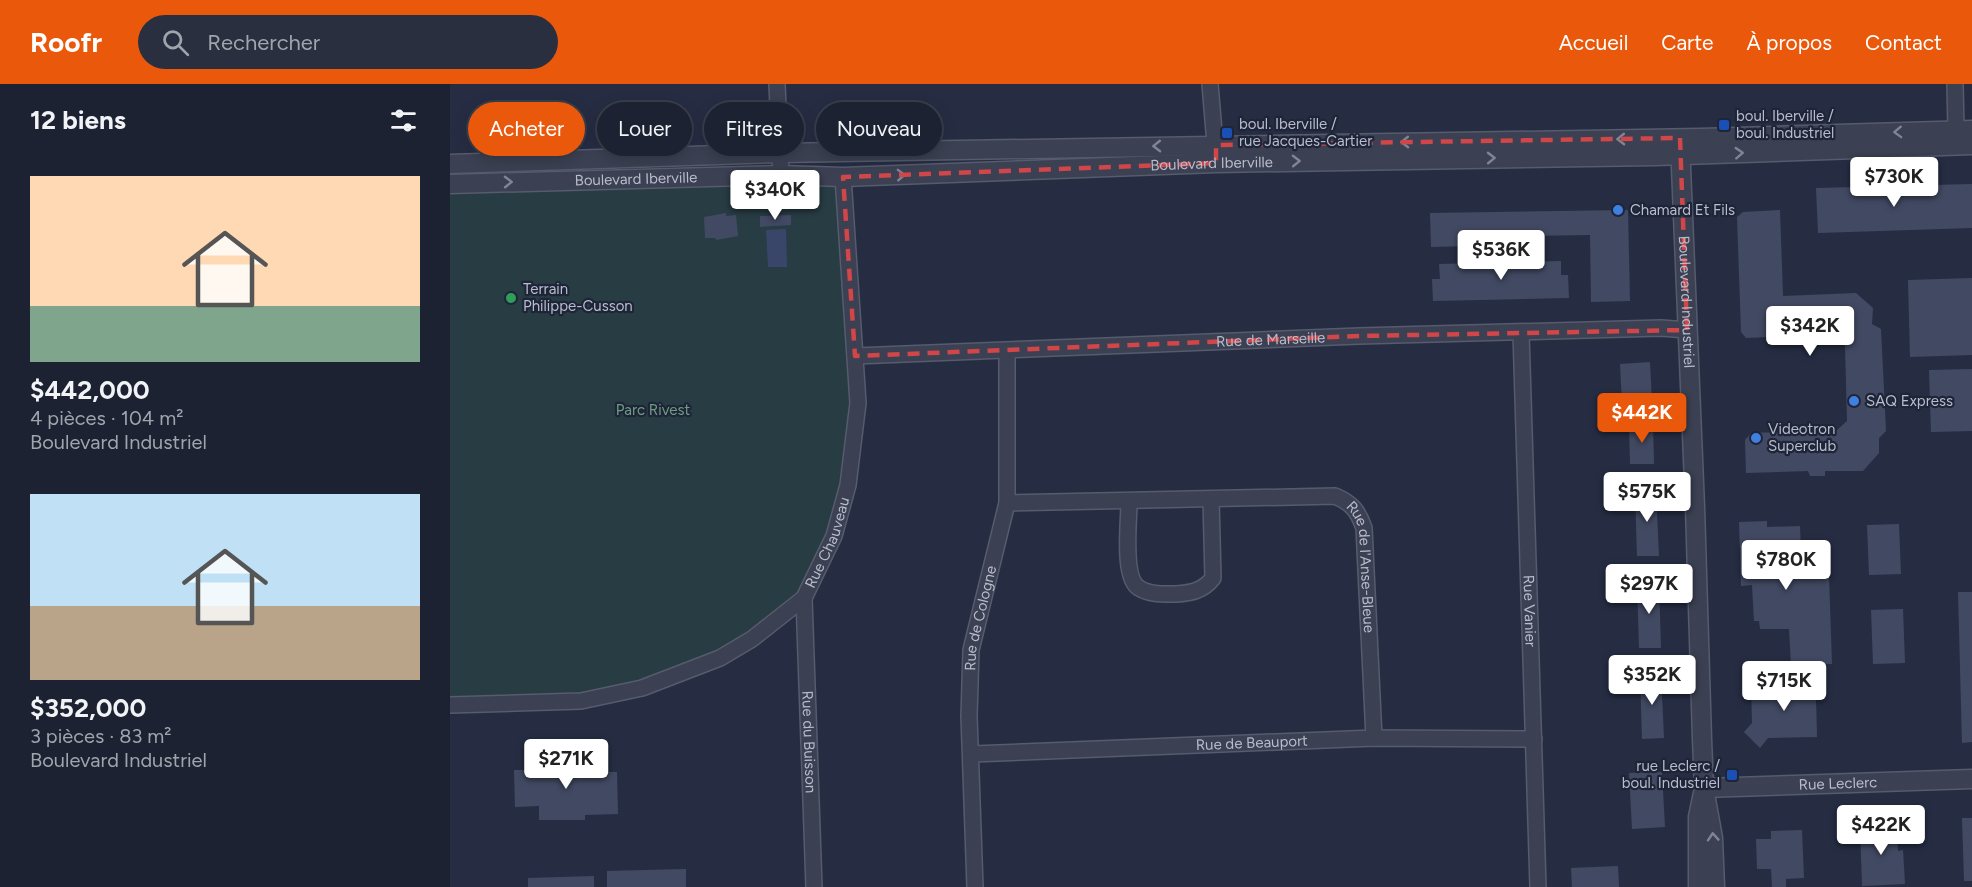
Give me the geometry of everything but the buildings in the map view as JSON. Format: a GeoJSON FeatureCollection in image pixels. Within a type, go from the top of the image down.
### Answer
{"type":"FeatureCollection","features":[{"type":"Feature","properties":{"kind":"street"},"geometry":{"type":"LineString","coordinates":[[777,84],[778,102]]}},
{"type":"Feature","properties":{"kind":"street"},"geometry":{"type":"LineString","coordinates":[[1210,84],[1216,154]]}},
{"type":"Feature","properties":{"kind":"street"},"geometry":{"type":"LineString","coordinates":[[1955,84],[1964,130]]}},
{"type":"Feature","properties":{"kind":"street","name":"Boulevard Iberville"},"geometry":{"type":"LineString","coordinates":[[1681,146],[1964,130]]}},
{"type":"Feature","properties":{"kind":"street","name":"Boulevard Iberville"},"geometry":{"type":"LineString","coordinates":[[804,153],[1216,154],[1681,146],[1972,145]]}},
{"type":"Feature","properties":{"kind":"street","name":"Boulevard Industriel"},"geometry":{"type":"LineString","coordinates":[[1681,146],[1704,788],[1711,816],[1714,887]]}},
{"type":"Feature","properties":{"kind":"street","name":"Boulevard Iberville"},"geometry":{"type":"LineString","coordinates":[[450,184],[781,176],[843,177],[1216,154]]}},
{"type":"Feature","properties":{"kind":"street","name":"Boulevard Iberville"},"geometry":{"type":"LineString","coordinates":[[450,164],[704,156]]}},
{"type":"Feature","properties":{"kind":"street"},"geometry":{"type":"LineString","coordinates":[[780,156],[781,176]]}},
{"type":"Feature","properties":{"kind":"street","name":"Rue Chauveau"},"geometry":{"type":"LineString","coordinates":[[450,705],[581,701],[642,688],[720,658],[752,639],[804,598],[834,536],[848,485],[858,403],[843,177]]}},
{"type":"Feature","properties":{"kind":"street","name":"Rue de Marseille"},"geometry":{"type":"LineString","coordinates":[[855,356],[1359,336],[1687,330]]}},
{"type":"Feature","properties":{"kind":"street","name":"Rue Vanier"},"geometry":{"type":"LineString","coordinates":[[1521,333],[1538,887]]}},
{"type":"Feature","properties":{"kind":"street","name":"Rue de Cologne"},"geometry":{"type":"LineString","coordinates":[[975,887],[969,716],[971,650],[1008,503],[1007,351]]}},
{"type":"Feature","properties":{"kind":"street","name":"Rue de l'Anse-Bleue"},"geometry":{"type":"LineString","coordinates":[[1008,503],[1335,496],[1348,502],[1359,512],[1364,528],[1374,738]]}},
{"type":"Feature","properties":{"kind":"street"},"geometry":{"type":"LineString","coordinates":[[1129,502],[1130,577],[1138,588],[1157,595],[1191,593],[1208,584],[1213,578],[1211,499]]}},
{"type":"Feature","properties":{"kind":"street","name":"Rue du Buisson"},"geometry":{"type":"LineString","coordinates":[[804,598],[814,887]]}},
{"type":"Feature","properties":{"kind":"street","name":"Rue de Beauport"},"geometry":{"type":"LineString","coordinates":[[972,754],[1374,738],[1534,739]]}},
{"type":"Feature","properties":{"kind":"street","name":"Rue Leclerc"},"geometry":{"type":"LineString","coordinates":[[1704,788],[1972,779]]}},
{"type":"Feature","properties":{"kind":"street","name":"Boulevard Industriel"},"geometry":{"type":"LineString","coordinates":[[1698,887],[1698,817],[1704,788]]}},
{"type":"Feature","properties":{"kind":"highlighted area"},"geometry":{"type":"Polygon","coordinates":[[[1680,138],[1687,330],[1359,336],[855,356],[843,177],[1216,163],[1216,145],[1680,138]]]}},
{"type":"Feature","properties":{"kind":"green space","name":"Parc Rivest"},"geometry":{"type":"Polygon","coordinates":[[[843,177],[858,404],[849,485],[815,579],[722,657],[584,701],[450,705],[450,184],[843,177]]]}},
{"type":"Feature","properties":{"kind":"water"},"geometry":{"type":"Polygon","coordinates":[[[786,229],[787,267],[768,267],[766,230],[786,229]]]}},
{"type":"Feature","properties":{"kind":"place","name":"boul. Iberville / boul. Industriel"},"geometry":{"type":"Point","coordinates":[1724,125]}},
{"type":"Feature","properties":{"kind":"place","name":"boul. Iberville / rue Jacques-Cartier"},"geometry":{"type":"Point","coordinates":[1227,133]}},
{"type":"Feature","properties":{"kind":"place","name":"Chamard Et Fils"},"geometry":{"type":"Point","coordinates":[1618,210]}},
{"type":"Feature","properties":{"kind":"place","name":"Terrain Philippe-Cusson"},"geometry":{"type":"Point","coordinates":[511,298]}},
{"type":"Feature","properties":{"kind":"place","name":"SAQ Express"},"geometry":{"type":"Point","coordinates":[1854,401]}},
{"type":"Feature","properties":{"kind":"place","name":"Videotron Superclub"},"geometry":{"type":"Point","coordinates":[1756,438]}},
{"type":"Feature","properties":{"kind":"place","name":"rue Leclerc / boul. Industriel"},"geometry":{"type":"Point","coordinates":[1732,775]}}]}
